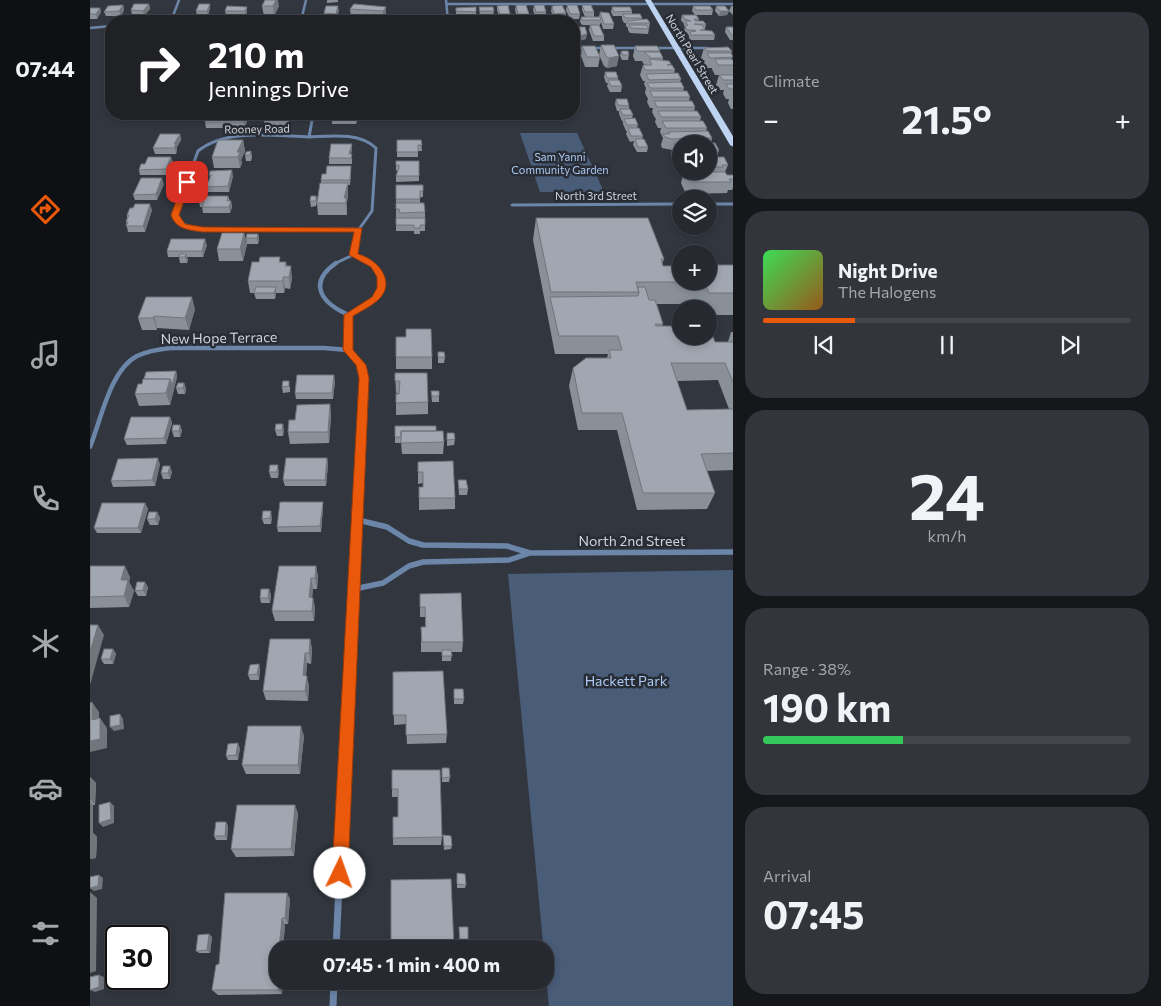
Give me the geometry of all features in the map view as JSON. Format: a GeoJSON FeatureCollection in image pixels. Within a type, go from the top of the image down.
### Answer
{"type":"FeatureCollection","features":[{"type":"Feature","properties":{"kind":"main road","name":"North Pearl Street"},"geometry":{"type":"LineString","coordinates":[[649,2],[733,143]]}},
{"type":"Feature","properties":{"kind":"street"},"geometry":{"type":"LineString","coordinates":[[174,15],[180,0]]}},
{"type":"Feature","properties":{"kind":"street"},"geometry":{"type":"LineString","coordinates":[[302,15],[306,0]]}},
{"type":"Feature","properties":{"kind":"street"},"geometry":{"type":"LineString","coordinates":[[446,0],[448,15]]}},
{"type":"Feature","properties":{"kind":"street"},"geometry":{"type":"LineString","coordinates":[[447,4],[649,2],[733,4]]}},
{"type":"Feature","properties":{"kind":"street"},"geometry":{"type":"LineString","coordinates":[[90,28],[105,27]]}},
{"type":"Feature","properties":{"kind":"street"},"geometry":{"type":"LineString","coordinates":[[580,48],[714,48]]}},
{"type":"Feature","properties":{"kind":"street"},"geometry":{"type":"LineString","coordinates":[[312,120],[309,137],[353,137],[366,140],[376,150],[372,211],[359,229],[353,255]]}},
{"type":"Feature","properties":{"kind":"street","name":"Rooney Road"},"geometry":{"type":"LineString","coordinates":[[309,137],[227,137],[205,144],[198,151],[176,212],[177,221],[187,228],[197,230],[359,229]]}},
{"type":"Feature","properties":{"kind":"street","name":"North 3rd Street"},"geometry":{"type":"LineString","coordinates":[[512,205],[672,204]]}},
{"type":"Feature","properties":{"kind":"street"},"geometry":{"type":"LineString","coordinates":[[717,204],[733,204]]}},
{"type":"Feature","properties":{"kind":"street"},"geometry":{"type":"LineString","coordinates":[[353,255],[363,258],[374,265],[380,273],[382,282],[375,299],[349,315],[336,310],[326,302],[319,291],[319,285],[325,270],[339,260],[353,255]]}},
{"type":"Feature","properties":{"kind":"street"},"geometry":{"type":"LineString","coordinates":[[336,940],[364,378],[361,365],[348,350],[349,315]]}},
{"type":"Feature","properties":{"kind":"street","name":"New Hope Terrace"},"geometry":{"type":"LineString","coordinates":[[90,448],[118,373],[133,359],[147,352],[171,348],[324,348],[348,350]]}},
{"type":"Feature","properties":{"kind":"street","name":"North 2nd Street"},"geometry":{"type":"LineString","coordinates":[[358,520],[386,527],[409,541],[422,545],[507,546],[530,553],[733,552]]}},
{"type":"Feature","properties":{"kind":"street","name":"North 2nd Street"},"geometry":{"type":"LineString","coordinates":[[354,589],[383,583],[409,566],[422,562],[509,560],[530,553]]}},
{"type":"Feature","properties":{"kind":"street"},"geometry":{"type":"LineString","coordinates":[[333,1006],[334,990]]}},
{"type":"Feature","properties":{"kind":"green space","name":"Sam Yanni Community Garden"},"geometry":{"type":"Polygon","coordinates":[[[520,133],[577,133],[604,192],[540,192],[520,133]]]}},
{"type":"Feature","properties":{"kind":"green space","name":"Hackett Park"},"geometry":{"type":"Polygon","coordinates":[[[733,570],[733,1006],[549,1006],[547,990],[554,990],[554,940],[543,940],[508,574],[733,570]]]}},
{"type":"Feature","properties":{"kind":"building"},"geometry":{"type":"Polygon","coordinates":[[[265,0],[276,0],[273,6],[262,6],[265,0]]]}},
{"type":"Feature","properties":{"kind":"building"},"geometry":{"type":"Polygon","coordinates":[[[134,4],[149,4],[143,11],[131,10],[134,4]]]}},
{"type":"Feature","properties":{"kind":"building"},"geometry":{"type":"Polygon","coordinates":[[[199,4],[210,4],[207,11],[196,11],[199,4]]]}},
{"type":"Feature","properties":{"kind":"building"},"geometry":{"type":"Polygon","coordinates":[[[354,4],[386,7],[383,11],[350,9],[354,4]]]}},
{"type":"Feature","properties":{"kind":"building"},"geometry":{"type":"Polygon","coordinates":[[[123,5],[119,11],[104,12],[108,6],[123,5]]]}},
{"type":"Feature","properties":{"kind":"building"},"geometry":{"type":"Polygon","coordinates":[[[508,5],[510,14],[500,14],[497,6],[508,5]]]}},
{"type":"Feature","properties":{"kind":"building"},"geometry":{"type":"Polygon","coordinates":[[[516,5],[526,5],[529,14],[518,14],[516,5]]]}},
{"type":"Feature","properties":{"kind":"building"},"geometry":{"type":"Polygon","coordinates":[[[534,5],[544,5],[546,12],[536,12],[534,5]]]}},
{"type":"Feature","properties":{"kind":"building"},"geometry":{"type":"Polygon","coordinates":[[[562,5],[566,13],[554,14],[552,6],[562,5]]]}},
{"type":"Feature","properties":{"kind":"building"},"geometry":{"type":"Polygon","coordinates":[[[567,5],[577,5],[580,14],[570,14],[567,5]]]}},
{"type":"Feature","properties":{"kind":"building"},"geometry":{"type":"Polygon","coordinates":[[[582,5],[591,5],[594,12],[585,12],[582,5]]]}},
{"type":"Feature","properties":{"kind":"building"},"geometry":{"type":"Polygon","coordinates":[[[227,6],[247,7],[245,11],[225,11],[227,6]]]}},
{"type":"Feature","properties":{"kind":"building"},"geometry":{"type":"Polygon","coordinates":[[[326,6],[338,6],[336,14],[324,13],[326,6]]]}},
{"type":"Feature","properties":{"kind":"building"},"geometry":{"type":"Polygon","coordinates":[[[693,6],[710,6],[713,10],[696,10],[693,6]]]}},
{"type":"Feature","properties":{"kind":"building"},"geometry":{"type":"Polygon","coordinates":[[[716,6],[725,6],[729,11],[720,11],[716,6]]]}},
{"type":"Feature","properties":{"kind":"building"},"geometry":{"type":"Polygon","coordinates":[[[476,7],[476,12],[456,11],[456,8],[476,7]]]}},
{"type":"Feature","properties":{"kind":"building"},"geometry":{"type":"Polygon","coordinates":[[[479,7],[493,7],[494,11],[480,11],[479,7]]]}},
{"type":"Feature","properties":{"kind":"building"},"geometry":{"type":"Polygon","coordinates":[[[612,7],[630,7],[632,11],[614,12],[612,7]]]}},
{"type":"Feature","properties":{"kind":"building"},"geometry":{"type":"Polygon","coordinates":[[[90,8],[100,8],[96,14],[90,14],[90,8]]]}},
{"type":"Feature","properties":{"kind":"building"},"geometry":{"type":"Polygon","coordinates":[[[600,12],[609,13],[614,24],[604,24],[600,12]]]}},
{"type":"Feature","properties":{"kind":"building"},"geometry":{"type":"Polygon","coordinates":[[[623,14],[640,14],[642,18],[625,18],[623,14]]]}},
{"type":"Feature","properties":{"kind":"building"},"geometry":{"type":"Polygon","coordinates":[[[682,15],[696,15],[699,19],[694,19],[695,21],[703,21],[706,24],[694,24],[702,25],[705,30],[700,30],[712,31],[715,35],[691,35],[690,32],[696,31],[687,30],[685,26],[688,25],[685,21],[691,21],[685,19],[682,15]]]}},
{"type":"Feature","properties":{"kind":"building"},"geometry":{"type":"Polygon","coordinates":[[[581,17],[600,17],[601,20],[582,20],[581,17]]]}},
{"type":"Feature","properties":{"kind":"building"},"geometry":{"type":"Polygon","coordinates":[[[647,19],[650,23],[628,23],[627,21],[647,19]]]}},
{"type":"Feature","properties":{"kind":"building"},"geometry":{"type":"Polygon","coordinates":[[[590,25],[599,25],[604,36],[594,36],[590,25]]]}},
{"type":"Feature","properties":{"kind":"building"},"geometry":{"type":"Polygon","coordinates":[[[629,25],[646,25],[649,29],[631,28],[629,25]]]}},
{"type":"Feature","properties":{"kind":"building"},"geometry":{"type":"Polygon","coordinates":[[[580,27],[585,27],[587,34],[580,36],[580,27]]]}},
{"type":"Feature","properties":{"kind":"building"},"geometry":{"type":"Polygon","coordinates":[[[726,27],[733,27],[732,35],[726,27]]]}},
{"type":"Feature","properties":{"kind":"building"},"geometry":{"type":"Polygon","coordinates":[[[601,45],[614,45],[619,56],[609,58],[606,56],[601,45]]]}},
{"type":"Feature","properties":{"kind":"building"},"geometry":{"type":"Polygon","coordinates":[[[582,46],[595,46],[600,57],[587,57],[582,46]]]}},
{"type":"Feature","properties":{"kind":"building"},"geometry":{"type":"Polygon","coordinates":[[[635,46],[657,46],[660,51],[637,51],[635,46]]]}},
{"type":"Feature","properties":{"kind":"building"},"geometry":{"type":"Polygon","coordinates":[[[728,47],[732,51],[709,51],[704,48],[728,47]]]}},
{"type":"Feature","properties":{"kind":"building"},"geometry":{"type":"Polygon","coordinates":[[[621,51],[628,51],[629,55],[623,55],[621,51]]]}},
{"type":"Feature","properties":{"kind":"building"},"geometry":{"type":"Polygon","coordinates":[[[644,52],[660,52],[663,58],[651,58],[644,52]]]}},
{"type":"Feature","properties":{"kind":"building"},"geometry":{"type":"Polygon","coordinates":[[[707,53],[731,53],[733,57],[710,58],[707,53]]]}},
{"type":"Feature","properties":{"kind":"building"},"geometry":{"type":"Polygon","coordinates":[[[649,59],[669,61],[671,64],[667,65],[672,65],[675,70],[645,70],[643,65],[652,65],[649,59]]]}},
{"type":"Feature","properties":{"kind":"building"},"geometry":{"type":"Polygon","coordinates":[[[715,59],[733,60],[733,65],[718,65],[715,59]]]}},
{"type":"Feature","properties":{"kind":"building"},"geometry":{"type":"Polygon","coordinates":[[[605,72],[616,72],[618,78],[607,78],[605,72]]]}},
{"type":"Feature","properties":{"kind":"building"},"geometry":{"type":"Polygon","coordinates":[[[678,73],[681,79],[649,80],[646,74],[678,73]]]}},
{"type":"Feature","properties":{"kind":"building"},"geometry":{"type":"Polygon","coordinates":[[[719,75],[733,75],[733,80],[723,80],[719,75]]]}},
{"type":"Feature","properties":{"kind":"building"},"geometry":{"type":"Polygon","coordinates":[[[608,80],[619,80],[622,86],[611,86],[608,80]]]}},
{"type":"Feature","properties":{"kind":"building"},"geometry":{"type":"Polygon","coordinates":[[[681,82],[684,88],[650,88],[647,83],[681,82]]]}},
{"type":"Feature","properties":{"kind":"building"},"geometry":{"type":"Polygon","coordinates":[[[726,84],[733,84],[733,89],[729,89],[726,84]]]}},
{"type":"Feature","properties":{"kind":"building"},"geometry":{"type":"Polygon","coordinates":[[[650,91],[687,91],[690,97],[653,97],[650,91]]]}},
{"type":"Feature","properties":{"kind":"building"},"geometry":{"type":"Polygon","coordinates":[[[616,99],[627,99],[629,106],[618,105],[616,99]]]}},
{"type":"Feature","properties":{"kind":"building"},"geometry":{"type":"Polygon","coordinates":[[[654,101],[692,101],[695,107],[657,107],[654,101]]]}},
{"type":"Feature","properties":{"kind":"building"},"geometry":{"type":"Polygon","coordinates":[[[620,109],[630,109],[633,115],[623,115],[620,109]]]}},
{"type":"Feature","properties":{"kind":"building"},"geometry":{"type":"Polygon","coordinates":[[[658,111],[697,111],[701,117],[661,117],[658,111]]]}},
{"type":"Feature","properties":{"kind":"building"},"geometry":{"type":"Polygon","coordinates":[[[635,118],[638,125],[627,125],[624,119],[635,118]]]}},
{"type":"Feature","properties":{"kind":"building"},"geometry":{"type":"Polygon","coordinates":[[[206,120],[245,120],[244,122],[205,122],[206,120]]]}},
{"type":"Feature","properties":{"kind":"building"},"geometry":{"type":"Polygon","coordinates":[[[662,121],[703,121],[707,128],[666,128],[662,121]]]}},
{"type":"Feature","properties":{"kind":"building"},"geometry":{"type":"Polygon","coordinates":[[[628,128],[639,128],[643,136],[631,136],[628,128]]]}},
{"type":"Feature","properties":{"kind":"building"},"geometry":{"type":"Polygon","coordinates":[[[708,131],[710,135],[672,135],[672,139],[665,137],[663,134],[670,134],[668,132],[708,131]]]}},
{"type":"Feature","properties":{"kind":"building"},"geometry":{"type":"Polygon","coordinates":[[[160,134],[180,134],[174,144],[176,144],[174,148],[153,148],[160,134]]]}},
{"type":"Feature","properties":{"kind":"building"},"geometry":{"type":"Polygon","coordinates":[[[635,139],[644,139],[648,147],[638,147],[635,139]]]}},
{"type":"Feature","properties":{"kind":"building"},"geometry":{"type":"Polygon","coordinates":[[[218,140],[243,140],[237,152],[240,152],[238,157],[212,157],[218,140]]]}},
{"type":"Feature","properties":{"kind":"building"},"geometry":{"type":"Polygon","coordinates":[[[397,140],[421,140],[422,145],[418,145],[418,152],[397,152],[397,140]]]}},
{"type":"Feature","properties":{"kind":"building"},"geometry":{"type":"Polygon","coordinates":[[[331,144],[352,144],[349,154],[352,154],[351,158],[329,158],[331,144]]]}},
{"type":"Feature","properties":{"kind":"building"},"geometry":{"type":"Polygon","coordinates":[[[251,151],[250,155],[245,155],[246,152],[251,151]]]}},
{"type":"Feature","properties":{"kind":"building"},"geometry":{"type":"Polygon","coordinates":[[[148,157],[171,157],[166,169],[139,170],[141,164],[145,164],[148,157]]]}},
{"type":"Feature","properties":{"kind":"building"},"geometry":{"type":"Polygon","coordinates":[[[717,157],[724,157],[728,165],[722,165],[723,167],[717,167],[717,157]]]}},
{"type":"Feature","properties":{"kind":"building"},"geometry":{"type":"Polygon","coordinates":[[[396,161],[419,161],[419,176],[396,176],[399,165],[396,165],[396,161]]]}},
{"type":"Feature","properties":{"kind":"building"},"geometry":{"type":"Polygon","coordinates":[[[327,166],[351,166],[350,180],[321,180],[322,174],[326,174],[327,166]]]}},
{"type":"Feature","properties":{"kind":"building"},"geometry":{"type":"Polygon","coordinates":[[[232,170],[228,186],[206,187],[211,175],[209,175],[210,171],[232,170]]]}},
{"type":"Feature","properties":{"kind":"building"},"geometry":{"type":"Polygon","coordinates":[[[717,172],[725,172],[727,175],[733,175],[733,179],[729,179],[731,182],[690,182],[689,180],[717,180],[717,172]]]}},
{"type":"Feature","properties":{"kind":"building"},"geometry":{"type":"Polygon","coordinates":[[[141,178],[162,178],[156,194],[133,195],[141,178]]]}},
{"type":"Feature","properties":{"kind":"building"},"geometry":{"type":"Polygon","coordinates":[[[320,183],[348,183],[344,198],[346,198],[346,203],[317,203],[320,183]]]}},
{"type":"Feature","properties":{"kind":"building"},"geometry":{"type":"Polygon","coordinates":[[[396,185],[423,185],[423,191],[420,191],[420,199],[396,199],[396,185]]]}},
{"type":"Feature","properties":{"kind":"building"},"geometry":{"type":"Polygon","coordinates":[[[201,196],[228,196],[227,201],[231,201],[229,207],[202,207],[204,201],[199,201],[201,196]]]}},
{"type":"Feature","properties":{"kind":"building"},"geometry":{"type":"Polygon","coordinates":[[[311,196],[316,196],[316,201],[310,201],[311,196]]]}},
{"type":"Feature","properties":{"kind":"building"},"geometry":{"type":"Polygon","coordinates":[[[396,203],[424,203],[425,212],[400,213],[399,209],[396,209],[396,203]]]}},
{"type":"Feature","properties":{"kind":"building"},"geometry":{"type":"Polygon","coordinates":[[[135,204],[150,204],[143,226],[126,226],[129,215],[127,215],[130,208],[133,208],[135,204]]]}},
{"type":"Feature","properties":{"kind":"building"},"geometry":{"type":"Polygon","coordinates":[[[396,218],[425,218],[425,225],[420,225],[420,228],[414,228],[414,225],[396,225],[396,218]]]}},
{"type":"Feature","properties":{"kind":"building"},"geometry":{"type":"Polygon","coordinates":[[[536,218],[648,218],[664,259],[661,259],[663,266],[672,266],[672,282],[636,282],[639,292],[551,292],[536,218]]]}},
{"type":"Feature","properties":{"kind":"building"},"geometry":{"type":"Polygon","coordinates":[[[222,233],[244,233],[240,249],[217,249],[222,233]]]}},
{"type":"Feature","properties":{"kind":"building"},"geometry":{"type":"Polygon","coordinates":[[[247,234],[258,234],[257,238],[246,238],[247,234]]]}},
{"type":"Feature","properties":{"kind":"building"},"geometry":{"type":"Polygon","coordinates":[[[171,239],[205,239],[202,251],[167,251],[171,239]]]}},
{"type":"Feature","properties":{"kind":"building"},"geometry":{"type":"Polygon","coordinates":[[[180,254],[186,254],[185,257],[179,257],[180,254]]]}},
{"type":"Feature","properties":{"kind":"building"},"geometry":{"type":"Polygon","coordinates":[[[260,257],[280,257],[279,262],[286,262],[285,266],[291,266],[289,277],[283,277],[283,281],[248,281],[252,262],[259,262],[260,257]]]}},
{"type":"Feature","properties":{"kind":"building"},"geometry":{"type":"Polygon","coordinates":[[[717,265],[733,265],[733,293],[709,293],[708,290],[717,290],[717,265]]]}},
{"type":"Feature","properties":{"kind":"building"},"geometry":{"type":"Polygon","coordinates":[[[256,287],[276,287],[274,293],[254,293],[256,287]]]}},
{"type":"Feature","properties":{"kind":"building"},"geometry":{"type":"Polygon","coordinates":[[[637,287],[645,287],[649,300],[655,300],[663,324],[655,324],[656,326],[672,326],[672,345],[717,345],[717,342],[733,342],[733,382],[725,363],[671,363],[687,410],[733,409],[733,453],[701,454],[715,493],[643,493],[622,413],[582,413],[573,368],[586,358],[611,358],[609,350],[622,350],[618,336],[559,336],[550,297],[638,296],[637,287]]]}},
{"type":"Feature","properties":{"kind":"building"},"geometry":{"type":"Polygon","coordinates":[[[146,297],[192,297],[185,318],[154,316],[153,318],[138,318],[146,297]]]}},
{"type":"Feature","properties":{"kind":"building"},"geometry":{"type":"Polygon","coordinates":[[[406,329],[431,329],[432,357],[396,357],[396,337],[406,337],[406,329]]]}},
{"type":"Feature","properties":{"kind":"building"},"geometry":{"type":"Polygon","coordinates":[[[438,352],[444,352],[445,357],[438,357],[438,352]]]}},
{"type":"Feature","properties":{"kind":"building"},"geometry":{"type":"Polygon","coordinates":[[[176,371],[172,385],[170,379],[144,379],[146,372],[176,371]]]}},
{"type":"Feature","properties":{"kind":"building"},"geometry":{"type":"Polygon","coordinates":[[[395,373],[427,373],[428,402],[396,403],[396,394],[399,394],[400,381],[395,381],[395,373]]]}},
{"type":"Feature","properties":{"kind":"building"},"geometry":{"type":"Polygon","coordinates":[[[297,375],[334,375],[332,393],[295,393],[297,375]]]}},
{"type":"Feature","properties":{"kind":"building"},"geometry":{"type":"Polygon","coordinates":[[[143,379],[170,379],[166,393],[135,394],[138,384],[142,384],[143,379]]]}},
{"type":"Feature","properties":{"kind":"building"},"geometry":{"type":"Polygon","coordinates":[[[283,381],[289,381],[289,386],[282,387],[283,381]]]}},
{"type":"Feature","properties":{"kind":"building"},"geometry":{"type":"Polygon","coordinates":[[[178,383],[184,383],[183,388],[176,388],[178,383]]]}},
{"type":"Feature","properties":{"kind":"building"},"geometry":{"type":"Polygon","coordinates":[[[431,391],[439,391],[439,396],[432,396],[431,391]]]}},
{"type":"Feature","properties":{"kind":"building"},"geometry":{"type":"Polygon","coordinates":[[[330,404],[328,432],[288,432],[289,420],[295,420],[297,405],[330,404]]]}},
{"type":"Feature","properties":{"kind":"building"},"geometry":{"type":"Polygon","coordinates":[[[131,417],[170,417],[164,438],[124,439],[131,417]]]}},
{"type":"Feature","properties":{"kind":"building"},"geometry":{"type":"Polygon","coordinates":[[[276,424],[283,424],[282,430],[275,430],[276,424]]]}},
{"type":"Feature","properties":{"kind":"building"},"geometry":{"type":"Polygon","coordinates":[[[173,425],[180,425],[179,431],[172,431],[173,425]]]}},
{"type":"Feature","properties":{"kind":"building"},"geometry":{"type":"Polygon","coordinates":[[[395,426],[436,426],[436,431],[401,431],[401,437],[395,437],[395,426]]]}},
{"type":"Feature","properties":{"kind":"building"},"geometry":{"type":"Polygon","coordinates":[[[401,431],[443,431],[444,442],[401,443],[401,431]]]}},
{"type":"Feature","properties":{"kind":"building"},"geometry":{"type":"Polygon","coordinates":[[[447,433],[454,433],[455,439],[447,440],[447,433]]]}},
{"type":"Feature","properties":{"kind":"building"},"geometry":{"type":"Polygon","coordinates":[[[158,458],[152,480],[111,481],[118,459],[158,458]]]}},
{"type":"Feature","properties":{"kind":"building"},"geometry":{"type":"Polygon","coordinates":[[[286,458],[327,458],[325,480],[283,480],[286,458]]]}},
{"type":"Feature","properties":{"kind":"building"},"geometry":{"type":"Polygon","coordinates":[[[453,461],[455,498],[419,498],[419,487],[423,487],[423,472],[418,472],[418,462],[453,461]]]}},
{"type":"Feature","properties":{"kind":"building"},"geometry":{"type":"Polygon","coordinates":[[[270,465],[278,465],[277,472],[269,472],[270,465]]]}},
{"type":"Feature","properties":{"kind":"building"},"geometry":{"type":"Polygon","coordinates":[[[163,466],[170,466],[168,473],[161,473],[163,466]]]}},
{"type":"Feature","properties":{"kind":"building"},"geometry":{"type":"Polygon","coordinates":[[[458,480],[466,480],[468,489],[459,489],[458,480]]]}},
{"type":"Feature","properties":{"kind":"building"},"geometry":{"type":"Polygon","coordinates":[[[280,502],[323,502],[320,526],[277,527],[280,502]]]}},
{"type":"Feature","properties":{"kind":"building"},"geometry":{"type":"Polygon","coordinates":[[[102,503],[145,503],[138,528],[94,528],[102,503]]]}},
{"type":"Feature","properties":{"kind":"building"},"geometry":{"type":"Polygon","coordinates":[[[263,511],[271,511],[270,518],[262,519],[263,511]]]}},
{"type":"Feature","properties":{"kind":"building"},"geometry":{"type":"Polygon","coordinates":[[[149,512],[157,512],[155,519],[147,519],[149,512]]]}},
{"type":"Feature","properties":{"kind":"building"},"geometry":{"type":"Polygon","coordinates":[[[90,566],[125,566],[121,580],[128,580],[124,596],[90,597],[90,566]]]}},
{"type":"Feature","properties":{"kind":"building"},"geometry":{"type":"Polygon","coordinates":[[[279,566],[316,566],[315,578],[311,578],[309,597],[313,598],[312,611],[272,611],[279,566]]]}},
{"type":"Feature","properties":{"kind":"building"},"geometry":{"type":"Polygon","coordinates":[[[137,582],[145,582],[143,590],[135,591],[137,582]]]}},
{"type":"Feature","properties":{"kind":"building"},"geometry":{"type":"Polygon","coordinates":[[[261,589],[269,589],[268,598],[260,598],[261,589]]]}},
{"type":"Feature","properties":{"kind":"building"},"geometry":{"type":"Polygon","coordinates":[[[461,593],[463,642],[422,642],[421,627],[426,627],[425,607],[420,607],[420,594],[461,593]]]}},
{"type":"Feature","properties":{"kind":"building"},"geometry":{"type":"Polygon","coordinates":[[[90,625],[98,625],[90,652],[90,625]]]}},
{"type":"Feature","properties":{"kind":"building"},"geometry":{"type":"Polygon","coordinates":[[[270,639],[310,639],[309,653],[305,653],[303,675],[307,676],[305,691],[263,691],[270,639]]]}},
{"type":"Feature","properties":{"kind":"building"},"geometry":{"type":"Polygon","coordinates":[[[104,649],[113,649],[110,659],[101,659],[104,649]]]}},
{"type":"Feature","properties":{"kind":"building"},"geometry":{"type":"Polygon","coordinates":[[[442,650],[451,650],[452,656],[442,656],[442,650]]]}},
{"type":"Feature","properties":{"kind":"building"},"geometry":{"type":"Polygon","coordinates":[[[259,664],[257,674],[248,675],[250,665],[259,664]]]}},
{"type":"Feature","properties":{"kind":"building"},"geometry":{"type":"Polygon","coordinates":[[[443,671],[447,734],[406,735],[406,715],[393,715],[393,672],[443,671]]]}},
{"type":"Feature","properties":{"kind":"building"},"geometry":{"type":"Polygon","coordinates":[[[454,689],[463,689],[464,699],[454,699],[454,689]]]}},
{"type":"Feature","properties":{"kind":"building"},"geometry":{"type":"Polygon","coordinates":[[[92,702],[92,720],[100,718],[100,739],[90,741],[90,703],[92,702]]]}},
{"type":"Feature","properties":{"kind":"building"},"geometry":{"type":"Polygon","coordinates":[[[120,714],[120,725],[110,727],[110,716],[120,714]]]}},
{"type":"Feature","properties":{"kind":"building"},"geometry":{"type":"Polygon","coordinates":[[[248,726],[301,726],[298,765],[242,765],[248,726]]]}},
{"type":"Feature","properties":{"kind":"building"},"geometry":{"type":"Polygon","coordinates":[[[238,743],[236,755],[226,756],[228,744],[238,743]]]}},
{"type":"Feature","properties":{"kind":"building"},"geometry":{"type":"Polygon","coordinates":[[[442,768],[449,768],[450,777],[442,778],[442,768]]]}},
{"type":"Feature","properties":{"kind":"building"},"geometry":{"type":"Polygon","coordinates":[[[392,770],[440,770],[442,837],[393,838],[393,817],[398,817],[398,789],[392,789],[392,770]]]}},
{"type":"Feature","properties":{"kind":"building"},"geometry":{"type":"Polygon","coordinates":[[[110,802],[111,819],[99,823],[99,805],[110,802]]]}},
{"type":"Feature","properties":{"kind":"building"},"geometry":{"type":"Polygon","coordinates":[[[237,805],[295,805],[291,849],[231,849],[237,805]]]}},
{"type":"Feature","properties":{"kind":"building"},"geometry":{"type":"Polygon","coordinates":[[[216,822],[226,822],[225,836],[214,836],[216,822]]]}},
{"type":"Feature","properties":{"kind":"building"},"geometry":{"type":"Polygon","coordinates":[[[443,835],[451,836],[452,846],[444,846],[443,835]]]}},
{"type":"Feature","properties":{"kind":"building"},"geometry":{"type":"Polygon","coordinates":[[[457,873],[465,874],[466,885],[457,884],[457,873]]]}},
{"type":"Feature","properties":{"kind":"building"},"geometry":{"type":"Polygon","coordinates":[[[99,875],[98,886],[90,888],[90,877],[99,875]]]}},
{"type":"Feature","properties":{"kind":"building"},"geometry":{"type":"Polygon","coordinates":[[[451,879],[454,940],[391,940],[391,880],[451,879]]]}},
{"type":"Feature","properties":{"kind":"building"},"geometry":{"type":"Polygon","coordinates":[[[225,893],[287,893],[285,918],[282,918],[280,940],[269,940],[269,990],[212,990],[216,965],[219,964],[225,893]]]}},
{"type":"Feature","properties":{"kind":"building"},"geometry":{"type":"Polygon","coordinates":[[[459,927],[468,927],[468,939],[460,939],[459,927]]]}},
{"type":"Feature","properties":{"kind":"building"},"geometry":{"type":"Polygon","coordinates":[[[209,934],[207,950],[196,951],[198,935],[209,934]]]}},
{"type":"Feature","properties":{"kind":"building"},"geometry":{"type":"Polygon","coordinates":[[[99,975],[99,987],[90,990],[90,977],[99,975]]]}},
{"type":"Feature","properties":{"kind":"route"},"geometry":{"type":"LineString","coordinates":[[187,182],[175,215],[177,221],[183,226],[203,230],[359,229],[353,255],[363,258],[374,265],[382,277],[381,288],[375,299],[370,304],[349,315],[348,350],[361,365],[364,378],[340,873]]}}]}
